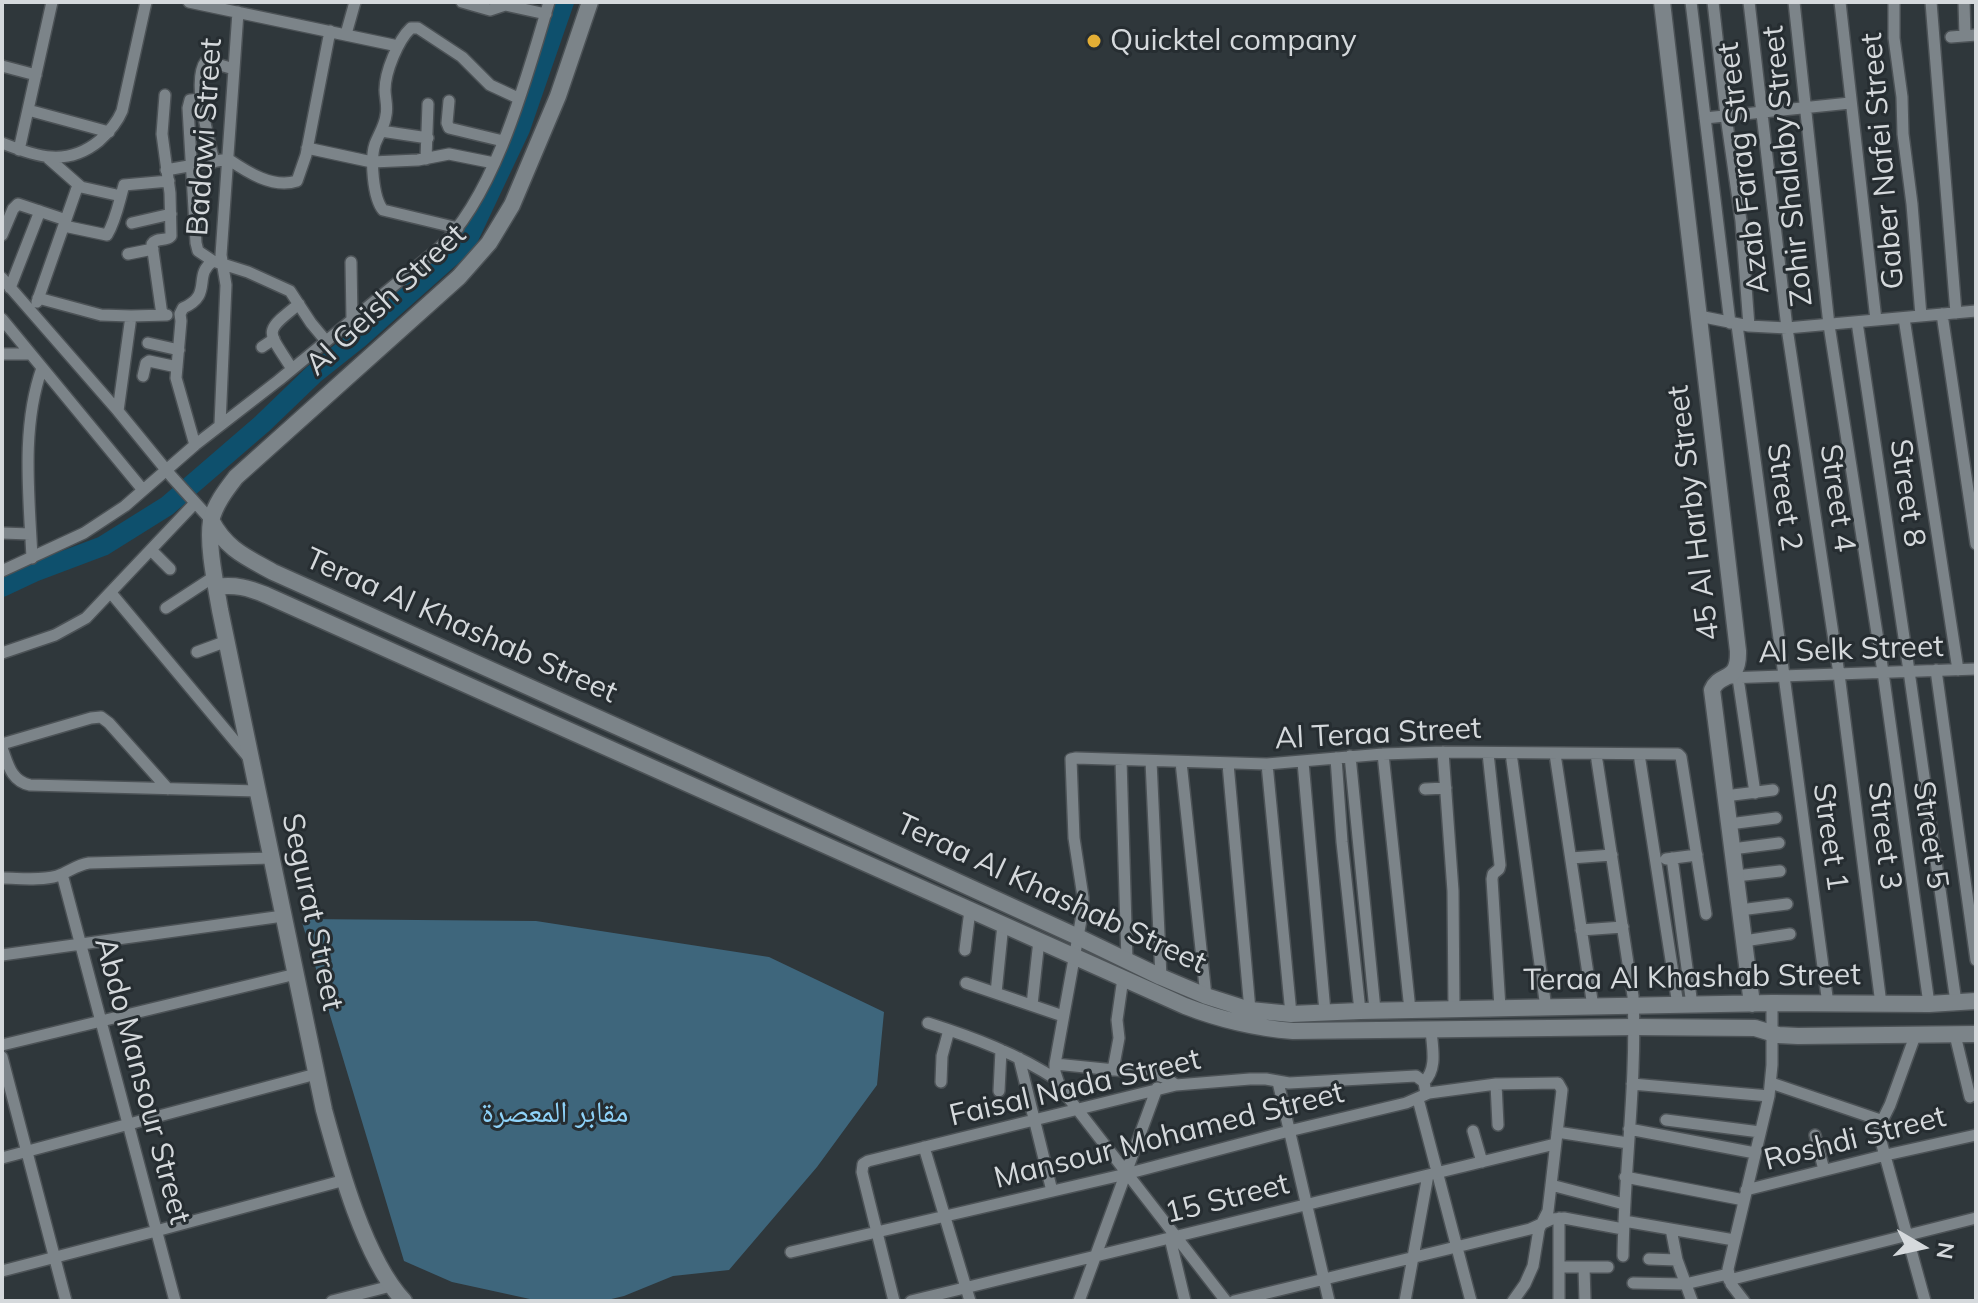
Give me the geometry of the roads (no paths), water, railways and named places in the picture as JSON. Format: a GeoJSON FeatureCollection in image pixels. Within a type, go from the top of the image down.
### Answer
{"type":"FeatureCollection","features":[{"type":"Feature","properties":{"kind":"street"},"geometry":{"type":"LineString","coordinates":[[19,150],[52,2]]}},
{"type":"Feature","properties":{"kind":"street"},"geometry":{"type":"LineString","coordinates":[[2,143],[48,158],[63,158],[90,148],[109,132],[122,111],[146,2]]}},
{"type":"Feature","properties":{"kind":"street"},"geometry":{"type":"LineString","coordinates":[[189,2],[224,6],[238,12],[398,46]]}},
{"type":"Feature","properties":{"kind":"street"},"geometry":{"type":"LineString","coordinates":[[346,34],[355,2]]}},
{"type":"Feature","properties":{"kind":"street"},"geometry":{"type":"LineString","coordinates":[[2,571],[84,533],[169,473],[195,445],[437,250],[458,228],[503,141],[547,8],[499,4],[490,10],[462,2]]}},
{"type":"Feature","properties":{"kind":"street","name":"Al Geish Street"},"geometry":{"type":"LineString","coordinates":[[211,520],[236,477],[459,277],[489,243],[512,205],[540,141],[590,2]]}},
{"type":"Feature","properties":{"kind":"street","name":"45 Al Harby Street"},"geometry":{"type":"LineString","coordinates":[[1662,2],[1738,651],[1733,678],[1716,682],[1712,690],[1752,1004]]}},
{"type":"Feature","properties":{"kind":"street"},"geometry":{"type":"LineString","coordinates":[[1691,2],[1705,118],[1739,325]]}},
{"type":"Feature","properties":{"kind":"street"},"geometry":{"type":"LineString","coordinates":[[1713,2],[1741,221],[1739,325]]}},
{"type":"Feature","properties":{"kind":"street","name":"Azab Farag Street"},"geometry":{"type":"LineString","coordinates":[[1749,2],[1787,328]]}},
{"type":"Feature","properties":{"kind":"street","name":"Zohir Shalaby Street"},"geometry":{"type":"LineString","coordinates":[[1794,2],[1829,325],[1883,672]]}},
{"type":"Feature","properties":{"kind":"street"},"geometry":{"type":"LineString","coordinates":[[1840,2],[1876,320]]}},
{"type":"Feature","properties":{"kind":"street","name":"Gaber Nafei Street"},"geometry":{"type":"LineString","coordinates":[[1894,2],[1894,38],[1921,316]]}},
{"type":"Feature","properties":{"kind":"street"},"geometry":{"type":"LineString","coordinates":[[1931,2],[1956,313]]}},
{"type":"Feature","properties":{"kind":"street"},"geometry":{"type":"LineString","coordinates":[[1951,37],[1971,35],[1964,2]]}},
{"type":"Feature","properties":{"kind":"street","name":"Badawi Street"},"geometry":{"type":"LineString","coordinates":[[217,263],[221,250],[238,12]]}},
{"type":"Feature","properties":{"kind":"street"},"geometry":{"type":"LineString","coordinates":[[458,228],[383,210],[379,206],[372,162],[375,143],[387,111],[386,79],[398,46],[408,30],[418,28],[462,57],[483,81],[518,98]]}},
{"type":"Feature","properties":{"kind":"street"},"geometry":{"type":"LineString","coordinates":[[2,235],[16,205],[21,204],[65,223],[109,234],[125,185],[167,176],[191,165],[228,159],[252,175],[280,183],[297,181],[307,148],[330,31]]}},
{"type":"Feature","properties":{"kind":"street"},"geometry":{"type":"LineString","coordinates":[[214,162],[201,99],[204,62],[234,69]]}},
{"type":"Feature","properties":{"kind":"street"},"geometry":{"type":"LineString","coordinates":[[2,66],[36,75]]}},
{"type":"Feature","properties":{"kind":"street"},"geometry":{"type":"LineString","coordinates":[[162,315],[153,249],[154,241],[170,237],[171,214],[162,134],[165,95]]}},
{"type":"Feature","properties":{"kind":"street"},"geometry":{"type":"LineString","coordinates":[[201,99],[191,99],[188,103],[197,248],[200,254],[290,291],[326,341]]}},
{"type":"Feature","properties":{"kind":"street"},"geometry":{"type":"LineString","coordinates":[[449,101],[449,128],[503,141]]}},
{"type":"Feature","properties":{"kind":"street"},"geometry":{"type":"LineString","coordinates":[[1705,118],[1850,103]]}},
{"type":"Feature","properties":{"kind":"street"},"geometry":{"type":"LineString","coordinates":[[426,159],[428,104]]}},
{"type":"Feature","properties":{"kind":"street"},"geometry":{"type":"LineString","coordinates":[[28,110],[109,132]]}},
{"type":"Feature","properties":{"kind":"street"},"geometry":{"type":"LineString","coordinates":[[381,131],[428,138]]}},
{"type":"Feature","properties":{"kind":"street"},"geometry":{"type":"LineString","coordinates":[[307,148],[372,162],[456,154],[494,163]]}},
{"type":"Feature","properties":{"kind":"street"},"geometry":{"type":"LineString","coordinates":[[48,158],[78,185],[121,196]]}},
{"type":"Feature","properties":{"kind":"street"},"geometry":{"type":"LineString","coordinates":[[33,314],[78,185]]}},
{"type":"Feature","properties":{"kind":"street"},"geometry":{"type":"LineString","coordinates":[[10,288],[40,211]]}},
{"type":"Feature","properties":{"kind":"street"},"geometry":{"type":"LineString","coordinates":[[132,223],[171,214]]}},
{"type":"Feature","properties":{"kind":"street"},"geometry":{"type":"LineString","coordinates":[[128,254],[153,249]]}},
{"type":"Feature","properties":{"kind":"street"},"geometry":{"type":"LineString","coordinates":[[351,262],[352,319]]}},
{"type":"Feature","properties":{"kind":"street"},"geometry":{"type":"LineString","coordinates":[[195,445],[178,389],[180,314],[183,308],[199,297],[204,270],[217,263]]}},
{"type":"Feature","properties":{"kind":"street"},"geometry":{"type":"LineString","coordinates":[[217,263],[226,285],[220,424]]}},
{"type":"Feature","properties":{"kind":"street"},"geometry":{"type":"LineString","coordinates":[[2,278],[169,473]]}},
{"type":"Feature","properties":{"kind":"street"},"geometry":{"type":"LineString","coordinates":[[38,298],[101,315],[180,314]]}},
{"type":"Feature","properties":{"kind":"street"},"geometry":{"type":"LineString","coordinates":[[292,369],[272,333],[275,323],[299,304]]}},
{"type":"Feature","properties":{"kind":"street"},"geometry":{"type":"LineString","coordinates":[[1699,316],[1739,325],[1787,328],[1976,311]]}},
{"type":"Feature","properties":{"kind":"street"},"geometry":{"type":"LineString","coordinates":[[1942,314],[1976,544]]}},
{"type":"Feature","properties":{"kind":"street"},"geometry":{"type":"LineString","coordinates":[[118,411],[131,316]]}},
{"type":"Feature","properties":{"kind":"street"},"geometry":{"type":"LineString","coordinates":[[1904,318],[1958,670]]}},
{"type":"Feature","properties":{"kind":"street"},"geometry":{"type":"LineString","coordinates":[[2,319],[143,490]]}},
{"type":"Feature","properties":{"kind":"street","name":"Street 8"},"geometry":{"type":"LineString","coordinates":[[1857,322],[1956,1002]]}},
{"type":"Feature","properties":{"kind":"street","name":"Street 2"},"geometry":{"type":"LineString","coordinates":[[1739,325],[1784,676]]}},
{"type":"Feature","properties":{"kind":"street","name":"Street 4"},"geometry":{"type":"LineString","coordinates":[[1787,328],[1839,674]]}},
{"type":"Feature","properties":{"kind":"street"},"geometry":{"type":"LineString","coordinates":[[262,347],[274,339]]}},
{"type":"Feature","properties":{"kind":"street"},"geometry":{"type":"LineString","coordinates":[[148,343],[179,350]]}},
{"type":"Feature","properties":{"kind":"street"},"geometry":{"type":"LineString","coordinates":[[2,354],[30,354]]}},
{"type":"Feature","properties":{"kind":"street"},"geometry":{"type":"LineString","coordinates":[[143,376],[149,361],[177,367]]}},
{"type":"Feature","properties":{"kind":"street"},"geometry":{"type":"LineString","coordinates":[[32,558],[29,422],[42,368]]}},
{"type":"Feature","properties":{"kind":"street","name":"Teraa Al Khashab Street"},"geometry":{"type":"LineString","coordinates":[[169,473],[232,549],[273,572],[1078,937],[1125,969],[1211,1016],[1265,1029],[1293,1031],[1634,1027],[1755,1028],[1798,1036],[1976,1034]]}},
{"type":"Feature","properties":{"kind":"street"},"geometry":{"type":"LineString","coordinates":[[2,653],[55,635],[86,618],[151,550],[193,500]]}},
{"type":"Feature","properties":{"kind":"street","name":"Segurat Street"},"geometry":{"type":"LineString","coordinates":[[211,520],[211,545],[227,641],[316,1074],[334,1145],[365,1234],[391,1286],[404,1301]]}},
{"type":"Feature","properties":{"kind":"street"},"geometry":{"type":"LineString","coordinates":[[2,533],[30,534]]}},
{"type":"Feature","properties":{"kind":"street"},"geometry":{"type":"LineString","coordinates":[[151,550],[170,569]]}},
{"type":"Feature","properties":{"kind":"street"},"geometry":{"type":"LineString","coordinates":[[266,595],[273,572]]}},
{"type":"Feature","properties":{"kind":"street"},"geometry":{"type":"LineString","coordinates":[[166,608],[216,582]]}},
{"type":"Feature","properties":{"kind":"street","name":"Teraa Al Khashab Street"},"geometry":{"type":"LineString","coordinates":[[216,582],[242,586],[266,595],[1074,956],[1161,977],[1250,1010],[1291,1014],[1367,1010],[1976,1001]]}},
{"type":"Feature","properties":{"kind":"street"},"geometry":{"type":"LineString","coordinates":[[111,593],[252,761]]}},
{"type":"Feature","properties":{"kind":"street"},"geometry":{"type":"LineString","coordinates":[[197,652],[227,641]]}},
{"type":"Feature","properties":{"kind":"street","name":"Al Selk Street"},"geometry":{"type":"LineString","coordinates":[[1733,678],[1976,669]]}},
{"type":"Feature","properties":{"kind":"street"},"geometry":{"type":"LineString","coordinates":[[1936,670],[1976,960]]}},
{"type":"Feature","properties":{"kind":"street","name":"Street 5"},"geometry":{"type":"LineString","coordinates":[[1883,672],[1929,1004]]}},
{"type":"Feature","properties":{"kind":"street","name":"Street 3"},"geometry":{"type":"LineString","coordinates":[[1839,674],[1881,1004]]}},
{"type":"Feature","properties":{"kind":"street","name":"Street 1"},"geometry":{"type":"LineString","coordinates":[[1784,676],[1828,1004]]}},
{"type":"Feature","properties":{"kind":"street"},"geometry":{"type":"LineString","coordinates":[[1733,678],[1755,793]]}},
{"type":"Feature","properties":{"kind":"street"},"geometry":{"type":"LineString","coordinates":[[168,789],[101,717],[2,746],[12,775],[23,784],[168,789],[258,791]]}},
{"type":"Feature","properties":{"kind":"street"},"geometry":{"type":"LineString","coordinates":[[1443,752],[1453,891],[1454,1009]]}},
{"type":"Feature","properties":{"kind":"street","name":"Al Teraa Street"},"geometry":{"type":"LineString","coordinates":[[1078,937],[1083,897],[1074,838],[1070,764],[1071,759],[1076,758],[1267,764],[1443,752],[1678,754],[1697,855]]}},
{"type":"Feature","properties":{"kind":"street"},"geometry":{"type":"LineString","coordinates":[[1488,753],[1500,865],[1492,879],[1500,1008]]}},
{"type":"Feature","properties":{"kind":"street"},"geometry":{"type":"LineString","coordinates":[[1511,753],[1546,1008]]}},
{"type":"Feature","properties":{"kind":"street"},"geometry":{"type":"LineString","coordinates":[[1383,754],[1410,1010]]}},
{"type":"Feature","properties":{"kind":"street"},"geometry":{"type":"LineString","coordinates":[[1555,754],[1593,1007]]}},
{"type":"Feature","properties":{"kind":"street"},"geometry":{"type":"LineString","coordinates":[[1596,754],[1634,1006],[1623,1256]]}},
{"type":"Feature","properties":{"kind":"street"},"geometry":{"type":"LineString","coordinates":[[1639,754],[1685,1005]]}},
{"type":"Feature","properties":{"kind":"street"},"geometry":{"type":"LineString","coordinates":[[1350,756],[1367,1010]]}},
{"type":"Feature","properties":{"kind":"street"},"geometry":{"type":"LineString","coordinates":[[1336,758],[1342,842],[1367,1010]]}},
{"type":"Feature","properties":{"kind":"street"},"geometry":{"type":"LineString","coordinates":[[1113,1070],[1125,969],[1121,760]]}},
{"type":"Feature","properties":{"kind":"street"},"geometry":{"type":"LineString","coordinates":[[1151,761],[1161,977]]}},
{"type":"Feature","properties":{"kind":"street"},"geometry":{"type":"LineString","coordinates":[[1181,762],[1206,996]]}},
{"type":"Feature","properties":{"kind":"street"},"geometry":{"type":"LineString","coordinates":[[1303,762],[1325,1012]]}},
{"type":"Feature","properties":{"kind":"street"},"geometry":{"type":"LineString","coordinates":[[1228,764],[1250,1010]]}},
{"type":"Feature","properties":{"kind":"street"},"geometry":{"type":"LineString","coordinates":[[1267,764],[1291,1014]]}},
{"type":"Feature","properties":{"kind":"street"},"geometry":{"type":"LineString","coordinates":[[1425,789],[1446,788]]}},
{"type":"Feature","properties":{"kind":"street"},"geometry":{"type":"LineString","coordinates":[[1725,796],[1773,790]]}},
{"type":"Feature","properties":{"kind":"street"},"geometry":{"type":"LineString","coordinates":[[1729,824],[1776,818]]}},
{"type":"Feature","properties":{"kind":"street"},"geometry":{"type":"LineString","coordinates":[[821,844],[830,824]]}},
{"type":"Feature","properties":{"kind":"street"},"geometry":{"type":"LineString","coordinates":[[1732,849],[1779,843]]}},
{"type":"Feature","properties":{"kind":"street"},"geometry":{"type":"LineString","coordinates":[[1571,858],[1612,855]]}},
{"type":"Feature","properties":{"kind":"street"},"geometry":{"type":"LineString","coordinates":[[1656,860],[1697,855],[1706,914]]}},
{"type":"Feature","properties":{"kind":"street"},"geometry":{"type":"LineString","coordinates":[[2,878],[50,878],[74,866],[89,863],[272,858]]}},
{"type":"Feature","properties":{"kind":"street"},"geometry":{"type":"LineString","coordinates":[[1672,858],[1685,1005]]}},
{"type":"Feature","properties":{"kind":"street"},"geometry":{"type":"LineString","coordinates":[[1736,876],[1780,871]]}},
{"type":"Feature","properties":{"kind":"street","name":"Abdo Mansour Street"},"geometry":{"type":"LineString","coordinates":[[62,874],[175,1301]]}},
{"type":"Feature","properties":{"kind":"street"},"geometry":{"type":"LineString","coordinates":[[1740,910],[1787,904]]}},
{"type":"Feature","properties":{"kind":"street"},"geometry":{"type":"LineString","coordinates":[[965,950],[970,910]]}},
{"type":"Feature","properties":{"kind":"street"},"geometry":{"type":"LineString","coordinates":[[2,955],[283,916]]}},
{"type":"Feature","properties":{"kind":"street"},"geometry":{"type":"LineString","coordinates":[[996,993],[1003,924]]}},
{"type":"Feature","properties":{"kind":"street"},"geometry":{"type":"LineString","coordinates":[[1581,930],[1623,927]]}},
{"type":"Feature","properties":{"kind":"street"},"geometry":{"type":"LineString","coordinates":[[1744,941],[1790,934]]}},
{"type":"Feature","properties":{"kind":"street"},"geometry":{"type":"LineString","coordinates":[[1078,937],[1055,1064],[1057,1080],[1173,1238],[1226,1301]]}},
{"type":"Feature","properties":{"kind":"street"},"geometry":{"type":"LineString","coordinates":[[1032,1005],[1039,940]]}},
{"type":"Feature","properties":{"kind":"street"},"geometry":{"type":"LineString","coordinates":[[2,1045],[296,974]]}},
{"type":"Feature","properties":{"kind":"street"},"geometry":{"type":"LineString","coordinates":[[966,983],[1063,1016]]}},
{"type":"Feature","properties":{"kind":"street"},"geometry":{"type":"LineString","coordinates":[[1744,1301],[1729,1277],[1734,1240],[1769,1096],[1772,1003]]}},
{"type":"Feature","properties":{"kind":"street"},"geometry":{"type":"LineString","coordinates":[[928,1023],[1001,1050],[1057,1080]]}},
{"type":"Feature","properties":{"kind":"street"},"geometry":{"type":"LineString","coordinates":[[1431,1029],[1433,1066],[1423,1092],[1432,1174],[1457,1247],[1471,1301]]}},
{"type":"Feature","properties":{"kind":"street"},"geometry":{"type":"LineString","coordinates":[[941,1082],[942,1056],[949,1030]]}},
{"type":"Feature","properties":{"kind":"street"},"geometry":{"type":"LineString","coordinates":[[1955,1035],[1970,1097]]}},
{"type":"Feature","properties":{"kind":"street"},"geometry":{"type":"LineString","coordinates":[[1915,1036],[1879,1134],[1925,1301]]}},
{"type":"Feature","properties":{"kind":"street"},"geometry":{"type":"LineString","coordinates":[[999,1091],[1001,1050]]}},
{"type":"Feature","properties":{"kind":"street"},"geometry":{"type":"LineString","coordinates":[[2,1057],[66,1301]]}},
{"type":"Feature","properties":{"kind":"street"},"geometry":{"type":"LineString","coordinates":[[1019,1058],[1052,1191]]}},
{"type":"Feature","properties":{"kind":"street"},"geometry":{"type":"LineString","coordinates":[[1055,1064],[1155,1074],[1176,1085]]}},
{"type":"Feature","properties":{"kind":"street"},"geometry":{"type":"LineString","coordinates":[[2,1158],[316,1074]]}},
{"type":"Feature","properties":{"kind":"street","name":"Faisal Nada Street"},"geometry":{"type":"LineString","coordinates":[[877,1231],[862,1169],[868,1161],[1176,1085],[1250,1079],[1289,1083],[1414,1076],[1419,1077],[1423,1092]]}},
{"type":"Feature","properties":{"kind":"street"},"geometry":{"type":"LineString","coordinates":[[1278,1082],[1329,1301]]}},
{"type":"Feature","properties":{"kind":"street","name":"Mansour Mohamed Street"},"geometry":{"type":"LineString","coordinates":[[791,1252],[1126,1174],[1423,1092],[1496,1084],[1558,1083],[1562,1090],[1556,1138]]}},
{"type":"Feature","properties":{"kind":"street"},"geometry":{"type":"LineString","coordinates":[[1771,1083],[1883,1121]]}},
{"type":"Feature","properties":{"kind":"street"},"geometry":{"type":"LineString","coordinates":[[1496,1084],[1498,1125]]}},
{"type":"Feature","properties":{"kind":"street"},"geometry":{"type":"LineString","coordinates":[[1632,1084],[1769,1096]]}},
{"type":"Feature","properties":{"kind":"street"},"geometry":{"type":"LineString","coordinates":[[1079,1301],[1157,1088]]}},
{"type":"Feature","properties":{"kind":"street"},"geometry":{"type":"LineString","coordinates":[[1666,1120],[1760,1132]]}},
{"type":"Feature","properties":{"kind":"street"},"geometry":{"type":"LineString","coordinates":[[1629,1129],[1755,1153]]}},
{"type":"Feature","properties":{"kind":"street"},"geometry":{"type":"LineString","coordinates":[[1473,1131],[1482,1162]]}},
{"type":"Feature","properties":{"kind":"street"},"geometry":{"type":"LineString","coordinates":[[1815,1135],[1824,1170]]}},
{"type":"Feature","properties":{"kind":"street","name":"Roshdi Street"},"geometry":{"type":"LineString","coordinates":[[1745,1195],[1824,1170],[1976,1135]]}},
{"type":"Feature","properties":{"kind":"street"},"geometry":{"type":"LineString","coordinates":[[1513,1301],[1533,1266],[1541,1225],[1548,1211],[1556,1138],[1628,1143]]}},
{"type":"Feature","properties":{"kind":"street","name":"15 Street"},"geometry":{"type":"LineString","coordinates":[[911,1301],[1482,1162],[1556,1138]]}},
{"type":"Feature","properties":{"kind":"street"},"geometry":{"type":"LineString","coordinates":[[924,1147],[970,1301]]}},
{"type":"Feature","properties":{"kind":"street"},"geometry":{"type":"LineString","coordinates":[[1405,1301],[1432,1174]]}},
{"type":"Feature","properties":{"kind":"street"},"geometry":{"type":"LineString","coordinates":[[1625,1177],[1745,1195]]}},
{"type":"Feature","properties":{"kind":"street"},"geometry":{"type":"LineString","coordinates":[[2,1271],[345,1180]]}},
{"type":"Feature","properties":{"kind":"street"},"geometry":{"type":"LineString","coordinates":[[1551,1185],[1624,1204]]}},
{"type":"Feature","properties":{"kind":"street"},"geometry":{"type":"LineString","coordinates":[[1234,1301],[1457,1247],[1559,1218],[1671,1229],[1734,1240]]}},
{"type":"Feature","properties":{"kind":"street"},"geometry":{"type":"LineString","coordinates":[[1559,1218],[1559,1301]]}},
{"type":"Feature","properties":{"kind":"street"},"geometry":{"type":"LineString","coordinates":[[1633,1283],[1685,1284],[1729,1277],[1976,1218]]}},
{"type":"Feature","properties":{"kind":"street"},"geometry":{"type":"LineString","coordinates":[[1671,1229],[1677,1260],[1692,1301]]}},
{"type":"Feature","properties":{"kind":"street"},"geometry":{"type":"LineString","coordinates":[[877,1231],[894,1301]]}},
{"type":"Feature","properties":{"kind":"street"},"geometry":{"type":"LineString","coordinates":[[1173,1238],[1185,1301]]}},
{"type":"Feature","properties":{"kind":"street"},"geometry":{"type":"LineString","coordinates":[[1649,1259],[1677,1260]]}},
{"type":"Feature","properties":{"kind":"street"},"geometry":{"type":"LineString","coordinates":[[1559,1267],[1608,1267]]}},
{"type":"Feature","properties":{"kind":"street"},"geometry":{"type":"LineString","coordinates":[[1584,1267],[1585,1301]]}},
{"type":"Feature","properties":{"kind":"street"},"geometry":{"type":"LineString","coordinates":[[332,1301],[391,1286]]}},
{"type":"Feature","properties":{"kind":"waterway"},"geometry":{"type":"LineString","coordinates":[[2,587],[103,546],[167,506],[466,243],[520,129],[564,2]]}},
{"type":"Feature","properties":{"kind":"place","name":"Quicktel company"},"geometry":{"type":"Point","coordinates":[1094,41]}},
{"type":"Feature","properties":{"kind":"park label","name":"مقابر المعصرة"},"geometry":{"type":"Point","coordinates":[555,1113]}}]}
